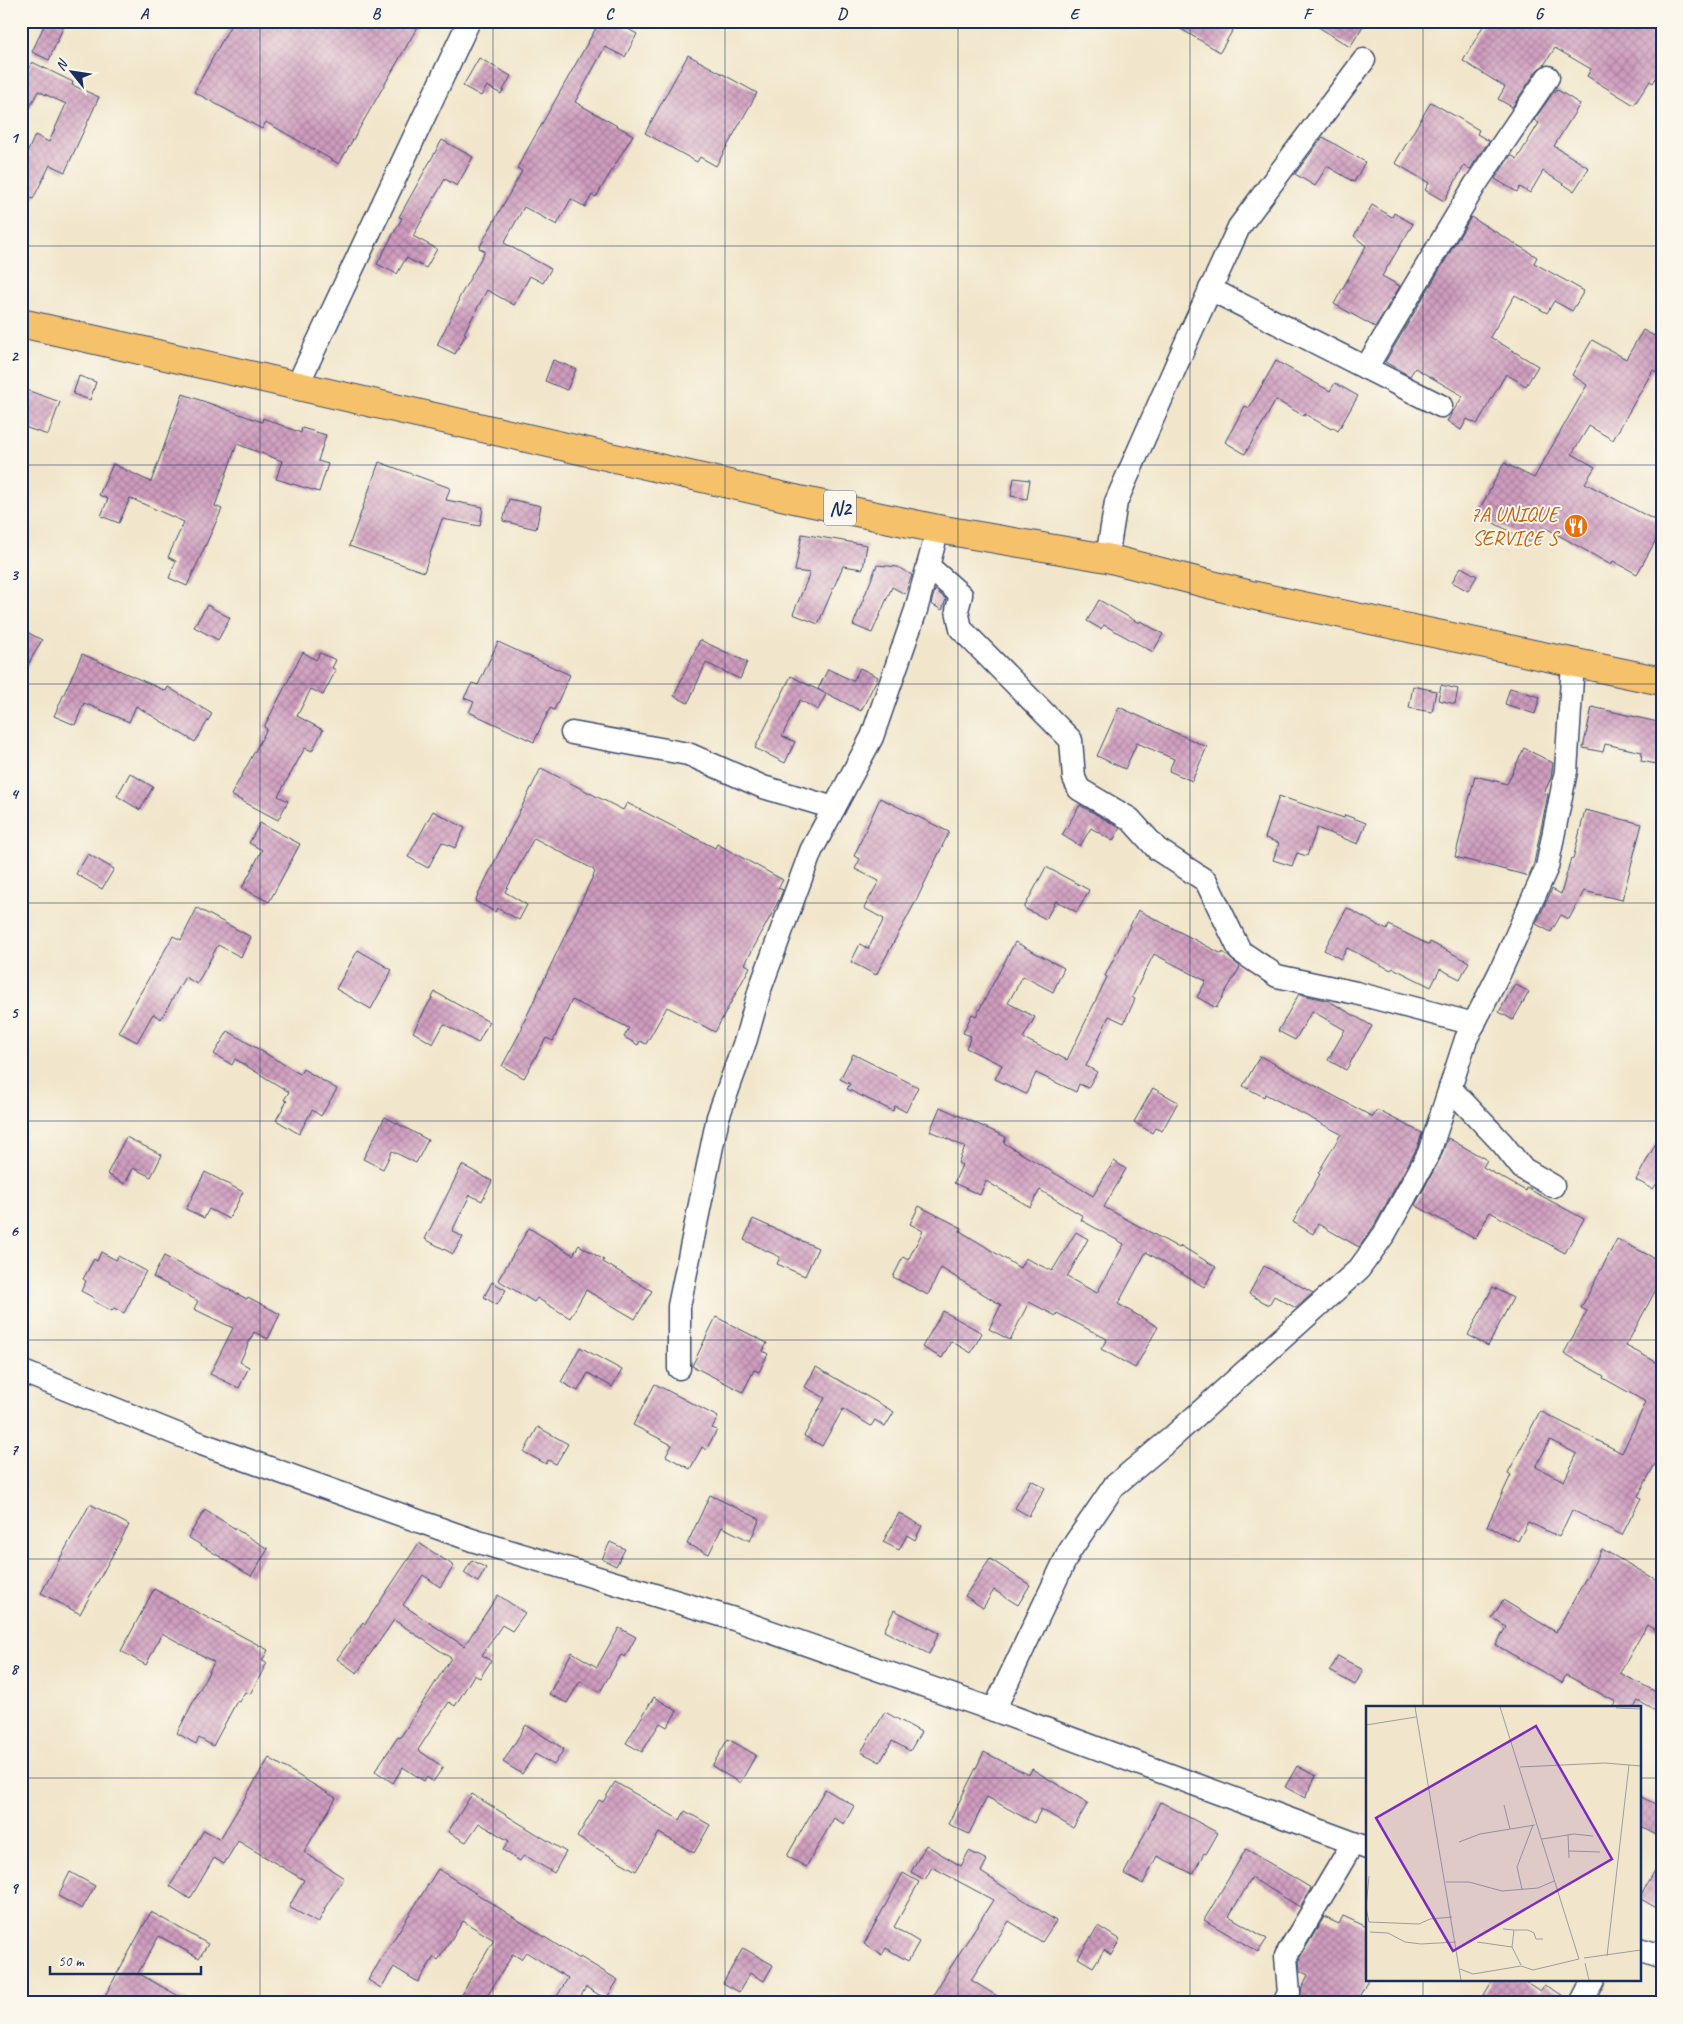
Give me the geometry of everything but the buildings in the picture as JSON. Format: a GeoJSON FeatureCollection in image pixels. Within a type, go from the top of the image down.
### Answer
{"type":"FeatureCollection","features":[{"type":"Feature","properties":{"kind":"highway","name":"N2"},"geometry":{"type":"LineString","coordinates":[[21,323],[790,497],[938,529],[1107,558],[1251,595],[1662,681]]}},
{"type":"Feature","properties":{"kind":"street"},"geometry":{"type":"LineString","coordinates":[[298,386],[468,21]]}},
{"type":"Feature","properties":{"kind":"street"},"geometry":{"type":"LineString","coordinates":[[1107,558],[1116,502],[1239,227],[1364,60]]}},
{"type":"Feature","properties":{"kind":"street"},"geometry":{"type":"LineString","coordinates":[[1366,368],[1475,185],[1548,77]]}},
{"type":"Feature","properties":{"kind":"street"},"geometry":{"type":"LineString","coordinates":[[1210,289],[1441,406]]}},
{"type":"Feature","properties":{"kind":"street"},"geometry":{"type":"LineString","coordinates":[[679,1368],[678,1306],[718,1117],[746,1039],[760,989],[811,851],[872,736],[916,610],[938,529]]}},
{"type":"Feature","properties":{"kind":"street"},"geometry":{"type":"LineString","coordinates":[[928,566],[961,595],[957,610],[961,630],[1071,740],[1074,778],[1079,789],[1130,819],[1157,849],[1206,881],[1240,951],[1277,976],[1356,993],[1474,1024]]}},
{"type":"Feature","properties":{"kind":"street"},"geometry":{"type":"LineString","coordinates":[[994,1710],[1070,1552],[1114,1486],[1169,1440],[1359,1269],[1385,1233],[1429,1153],[1466,1039],[1500,972],[1547,867],[1566,771],[1574,663]]}},
{"type":"Feature","properties":{"kind":"street"},"geometry":{"type":"LineString","coordinates":[[572,733],[688,754],[763,788],[834,808]]}},
{"type":"Feature","properties":{"kind":"street"},"geometry":{"type":"LineString","coordinates":[[1450,1088],[1502,1142],[1522,1168],[1553,1186]]}},
{"type":"Feature","properties":{"kind":"street"},"geometry":{"type":"LineString","coordinates":[[21,1370],[198,1443],[462,1536],[734,1619],[994,1710],[1360,1846],[1286,1956],[1289,1993],[1284,2003]]}},
{"type":"Feature","properties":{"kind":"street"},"geometry":{"type":"LineString","coordinates":[[1640,1949],[1662,1957]]}},
{"type":"Feature","properties":{"kind":"street"},"geometry":{"type":"LineString","coordinates":[[1581,2003],[1592,1982]]}},
{"type":"Feature","properties":{"kind":"place","name":"7A UNIQUE SERVICE S"},"geometry":{"type":"Point","coordinates":[1576,526]}}]}
